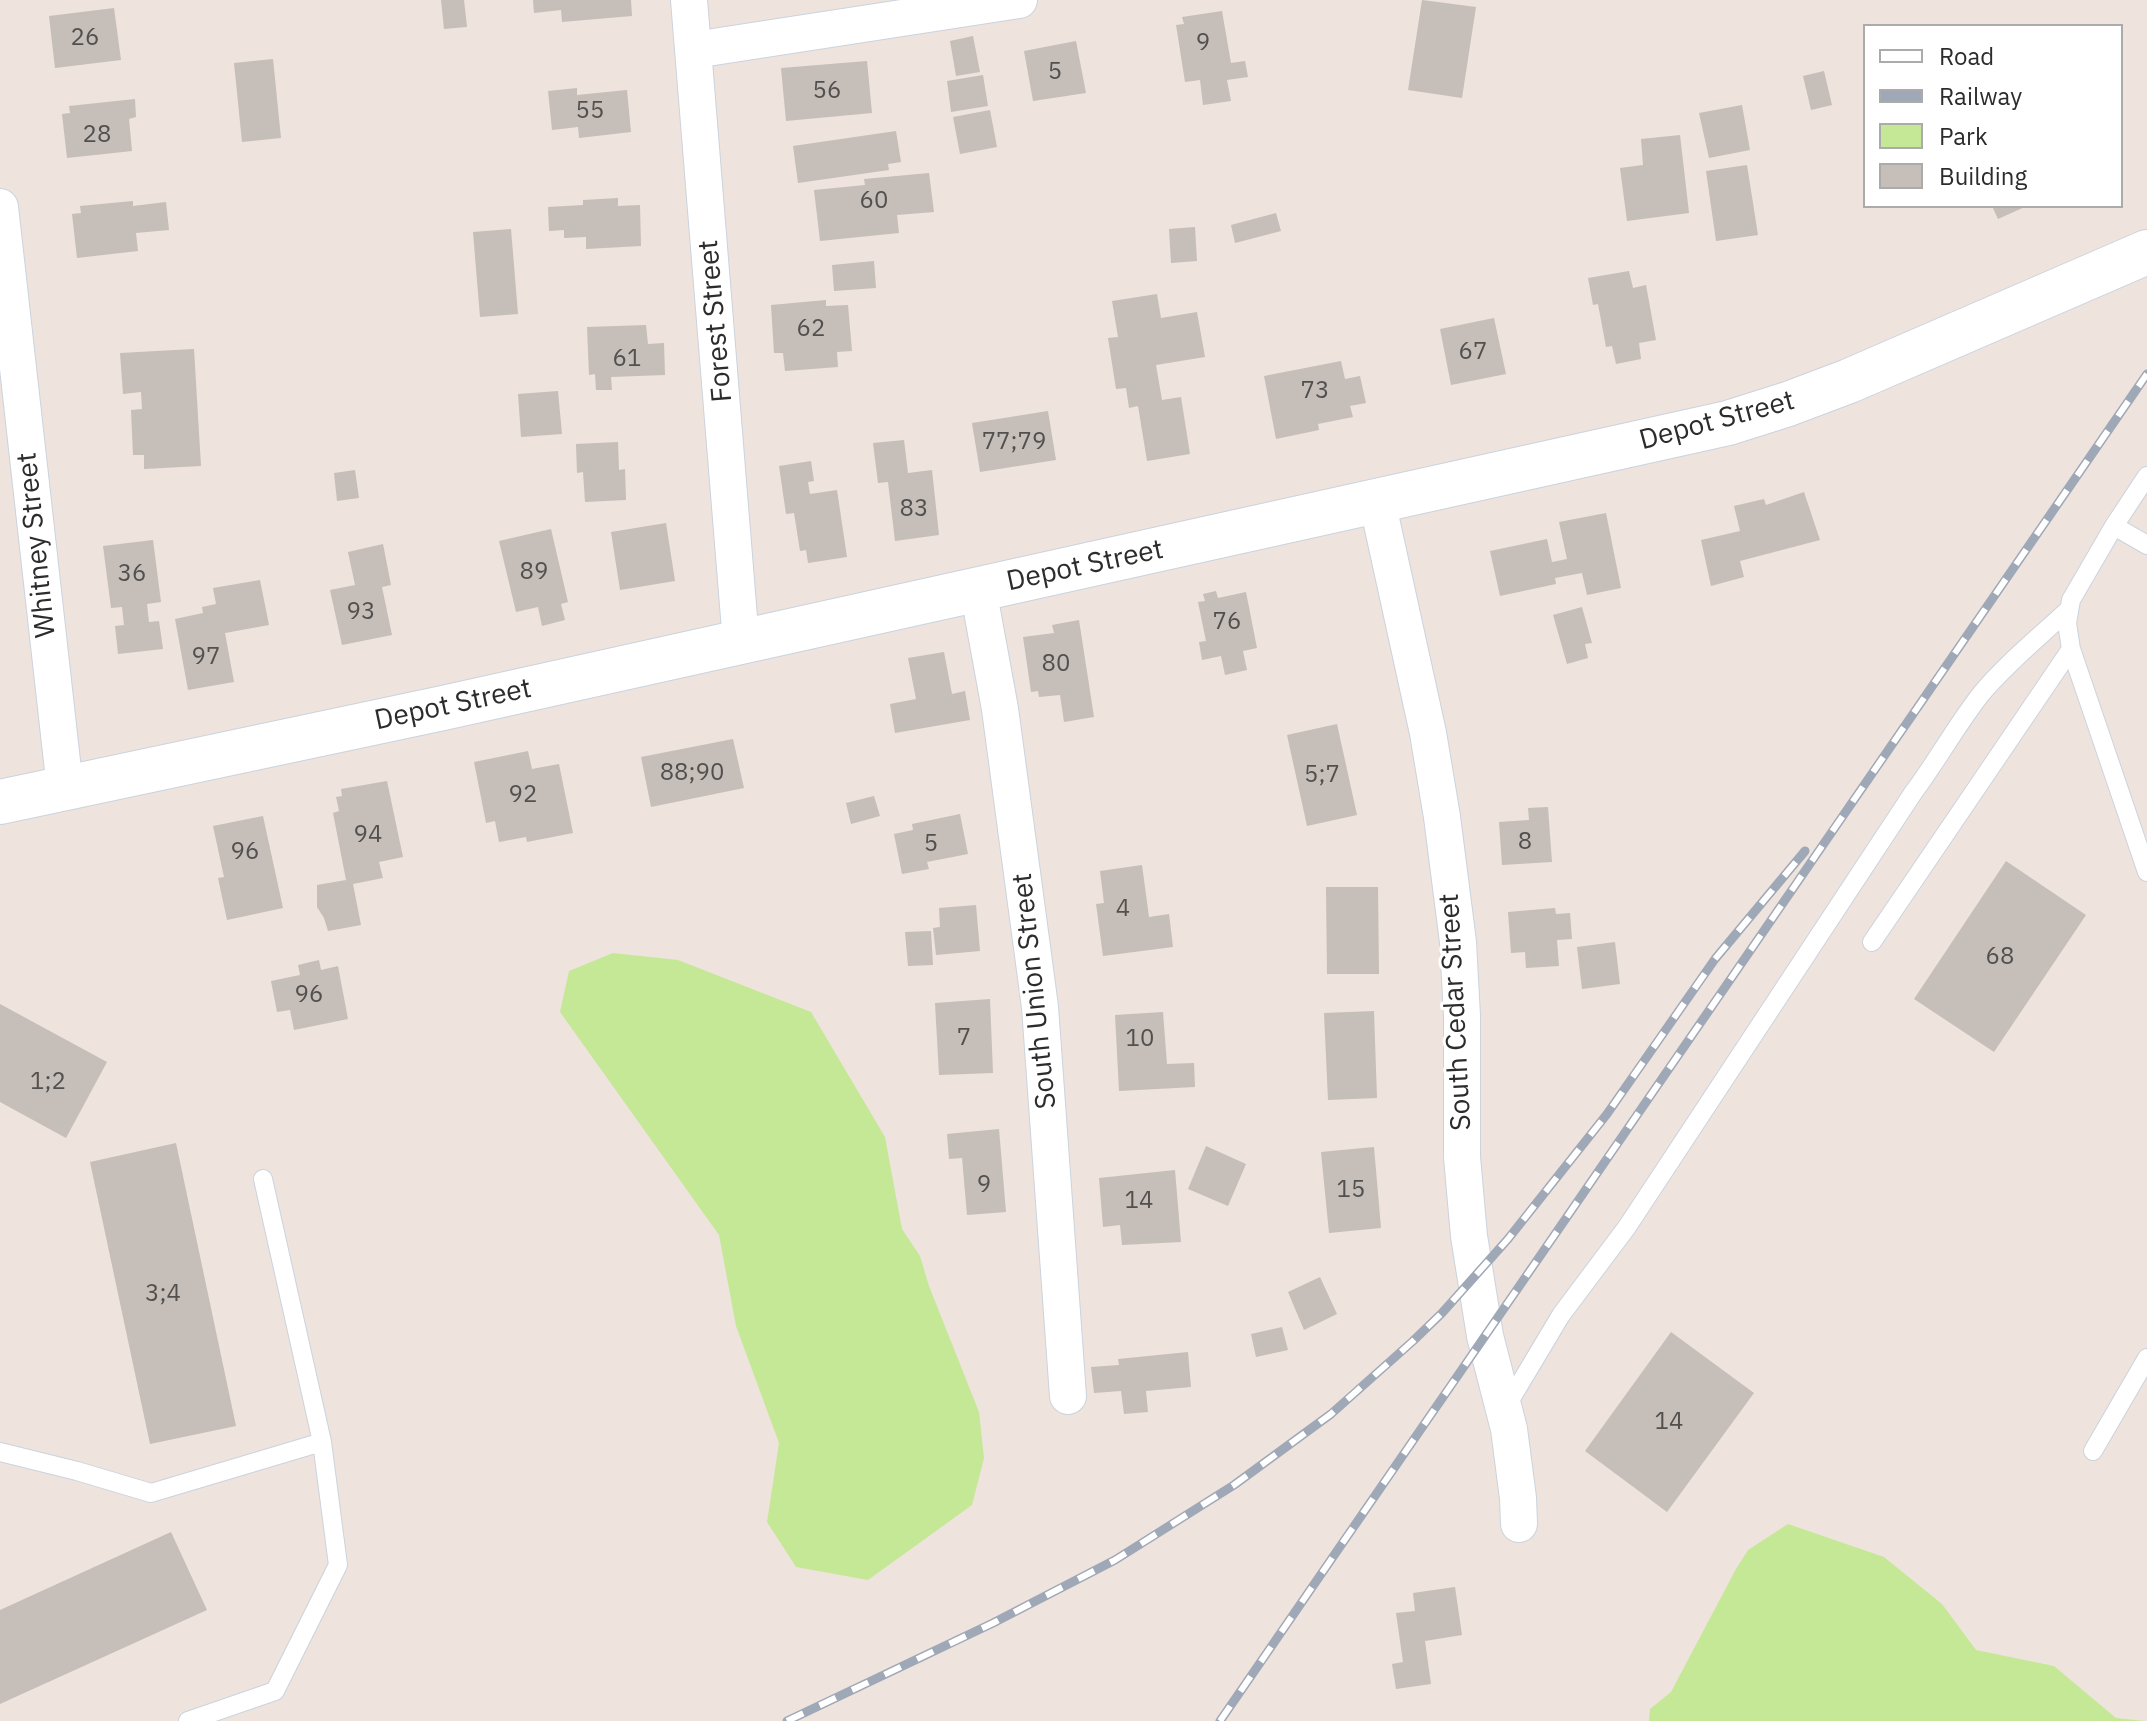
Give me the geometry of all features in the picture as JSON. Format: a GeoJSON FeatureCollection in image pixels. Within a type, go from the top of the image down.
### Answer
{"type":"FeatureCollection","features":[{"type":"Feature","properties":{"kind":"main road","name":"Depot Street"},"geometry":{"type":"LineString","coordinates":[[0,802],[1694,431],[1758,414],[1849,381],[2147,252]]}},
{"type":"Feature","properties":{"kind":"street","name":"Forest Street"},"geometry":{"type":"LineString","coordinates":[[689,0],[741,642]]}},
{"type":"Feature","properties":{"kind":"street"},"geometry":{"type":"LineString","coordinates":[[694,50],[1019,0]]}},
{"type":"Feature","properties":{"kind":"street","name":"Whitney Street"},"geometry":{"type":"LineString","coordinates":[[0,207],[65,788]]}},
{"type":"Feature","properties":{"kind":"street","name":"South Cedar Street"},"geometry":{"type":"LineString","coordinates":[[1377,501],[1428,733],[1442,817],[1459,954],[1462,1157],[1469,1236],[1483,1325],[1505,1408],[1517,1486],[1519,1524]]}},
{"type":"Feature","properties":{"kind":"street","name":"South Union Street"},"geometry":{"type":"LineString","coordinates":[[978,589],[1000,709],[1040,1007],[1068,1396]]}},
{"type":"Feature","properties":{"kind":"lane"},"geometry":{"type":"LineString","coordinates":[[2147,476],[2076,589],[2067,611],[2071,649],[2147,872]]}},
{"type":"Feature","properties":{"kind":"lane"},"geometry":{"type":"LineString","coordinates":[[2114,526],[2147,545]]}},
{"type":"Feature","properties":{"kind":"lane"},"geometry":{"type":"LineString","coordinates":[[1505,1408],[1561,1315],[1627,1227],[1958,727],[1982,693],[2005,668],[2067,611]]}},
{"type":"Feature","properties":{"kind":"lane"},"geometry":{"type":"LineString","coordinates":[[1872,942],[2071,649]]}},
{"type":"Feature","properties":{"kind":"lane"},"geometry":{"type":"LineString","coordinates":[[188,1721],[275,1691],[338,1565],[322,1442],[263,1179]]}},
{"type":"Feature","properties":{"kind":"lane"},"geometry":{"type":"LineString","coordinates":[[2093,1451],[2147,1358]]}},
{"type":"Feature","properties":{"kind":"lane"},"geometry":{"type":"LineString","coordinates":[[0,1452],[151,1493],[322,1442]]}},
{"type":"Feature","properties":{"kind":"green space"},"geometry":{"type":"Polygon","coordinates":[[[613,953],[678,960],[811,1012],[885,1137],[902,1229],[920,1256],[979,1412],[984,1458],[972,1505],[868,1580],[796,1567],[767,1522],[779,1443],[736,1326],[719,1235],[560,1012],[569,971],[613,953]]]}},
{"type":"Feature","properties":{"kind":"green space"},"geometry":{"type":"Polygon","coordinates":[[[1788,1524],[1884,1557],[1942,1604],[1976,1650],[2054,1666],[2116,1718],[2145,1721],[1649,1721],[1650,1709],[1671,1692],[1748,1550],[1788,1524]]]}},
{"type":"Feature","properties":{"kind":"building"},"geometry":{"type":"Polygon","coordinates":[[[441,0],[464,0],[467,27],[444,29],[441,0]]]}},
{"type":"Feature","properties":{"kind":"building"},"geometry":{"type":"Polygon","coordinates":[[[533,0],[631,0],[632,16],[562,22],[561,10],[534,13],[533,0]]]}},
{"type":"Feature","properties":{"kind":"building"},"geometry":{"type":"Polygon","coordinates":[[[1422,0],[1476,7],[1462,98],[1408,90],[1422,0]]]}},
{"type":"Feature","properties":{"kind":"building"},"geometry":{"type":"Polygon","coordinates":[[[114,8],[121,60],[55,68],[49,16],[114,8]]]}},
{"type":"Feature","properties":{"kind":"building"},"geometry":{"type":"Polygon","coordinates":[[[1222,11],[1231,63],[1245,61],[1248,77],[1227,80],[1231,101],[1203,105],[1200,80],[1185,82],[1176,25],[1184,24],[1182,17],[1222,11]]]}},
{"type":"Feature","properties":{"kind":"building"},"geometry":{"type":"Polygon","coordinates":[[[973,36],[980,72],[956,76],[950,41],[973,36]]]}},
{"type":"Feature","properties":{"kind":"building"},"geometry":{"type":"Polygon","coordinates":[[[1076,41],[1086,93],[1033,101],[1024,51],[1076,41]]]}},
{"type":"Feature","properties":{"kind":"building"},"geometry":{"type":"Polygon","coordinates":[[[273,59],[281,138],[242,142],[234,63],[273,59]]]}},
{"type":"Feature","properties":{"kind":"building"},"geometry":{"type":"Polygon","coordinates":[[[867,61],[872,113],[786,121],[781,68],[867,61]]]}},
{"type":"Feature","properties":{"kind":"building"},"geometry":{"type":"Polygon","coordinates":[[[1824,71],[1832,105],[1811,110],[1803,76],[1824,71]]]}},
{"type":"Feature","properties":{"kind":"building"},"geometry":{"type":"Polygon","coordinates":[[[983,75],[988,106],[951,112],[947,81],[983,75]]]}},
{"type":"Feature","properties":{"kind":"building"},"geometry":{"type":"Polygon","coordinates":[[[577,88],[577,95],[627,90],[631,132],[579,138],[578,127],[552,130],[548,91],[577,88]]]}},
{"type":"Feature","properties":{"kind":"building"},"geometry":{"type":"Polygon","coordinates":[[[135,99],[136,117],[129,119],[132,151],[67,158],[62,114],[70,113],[69,106],[135,99]]]}},
{"type":"Feature","properties":{"kind":"building"},"geometry":{"type":"Polygon","coordinates":[[[1742,105],[1750,150],[1709,158],[1699,113],[1742,105]]]}},
{"type":"Feature","properties":{"kind":"building"},"geometry":{"type":"Polygon","coordinates":[[[990,110],[997,147],[960,154],[953,117],[990,110]]]}},
{"type":"Feature","properties":{"kind":"building"},"geometry":{"type":"Polygon","coordinates":[[[896,131],[901,162],[888,164],[889,170],[798,183],[793,146],[896,131]]]}},
{"type":"Feature","properties":{"kind":"building"},"geometry":{"type":"Polygon","coordinates":[[[1680,135],[1689,213],[1627,221],[1620,168],[1643,165],[1641,139],[1680,135]]]}},
{"type":"Feature","properties":{"kind":"building"},"geometry":{"type":"Polygon","coordinates":[[[1747,165],[1758,235],[1716,241],[1706,171],[1747,165]]]}},
{"type":"Feature","properties":{"kind":"building"},"geometry":{"type":"Polygon","coordinates":[[[929,173],[934,212],[897,215],[899,233],[820,241],[814,190],[865,185],[864,179],[929,173]]]}},
{"type":"Feature","properties":{"kind":"building"},"geometry":{"type":"Polygon","coordinates":[[[618,198],[618,206],[640,205],[641,246],[586,249],[586,237],[564,238],[564,230],[549,231],[548,207],[583,205],[583,200],[618,198]]]}},
{"type":"Feature","properties":{"kind":"building"},"geometry":{"type":"Polygon","coordinates":[[[133,201],[133,206],[166,202],[169,230],[136,233],[138,251],[77,258],[72,214],[81,213],[80,206],[133,201]]]}},
{"type":"Feature","properties":{"kind":"building"},"geometry":{"type":"Polygon","coordinates":[[[1993,208],[2023,208],[1998,219],[1993,208]]]}},
{"type":"Feature","properties":{"kind":"building"},"geometry":{"type":"Polygon","coordinates":[[[1276,213],[1281,231],[1235,243],[1231,225],[1276,213]]]}},
{"type":"Feature","properties":{"kind":"building"},"geometry":{"type":"Polygon","coordinates":[[[1195,227],[1197,261],[1171,263],[1169,229],[1195,227]]]}},
{"type":"Feature","properties":{"kind":"building"},"geometry":{"type":"Polygon","coordinates":[[[511,229],[518,314],[480,317],[473,232],[511,229]]]}},
{"type":"Feature","properties":{"kind":"building"},"geometry":{"type":"Polygon","coordinates":[[[874,261],[876,288],[834,291],[832,265],[874,261]]]}},
{"type":"Feature","properties":{"kind":"building"},"geometry":{"type":"Polygon","coordinates":[[[1629,271],[1633,288],[1646,285],[1656,340],[1639,343],[1641,359],[1616,364],[1612,346],[1606,347],[1598,304],[1593,305],[1588,278],[1629,271]]]}},
{"type":"Feature","properties":{"kind":"building"},"geometry":{"type":"Polygon","coordinates":[[[1157,294],[1161,318],[1197,312],[1205,357],[1156,365],[1162,400],[1181,397],[1190,454],[1147,461],[1138,406],[1129,408],[1126,388],[1116,389],[1108,338],[1118,337],[1112,301],[1157,294]]]}},
{"type":"Feature","properties":{"kind":"building"},"geometry":{"type":"Polygon","coordinates":[[[826,300],[826,306],[848,305],[852,351],[837,352],[838,367],[785,371],[783,353],[774,353],[771,305],[826,300]]]}},
{"type":"Feature","properties":{"kind":"building"},"geometry":{"type":"Polygon","coordinates":[[[1494,318],[1506,374],[1451,385],[1440,329],[1494,318]]]}},
{"type":"Feature","properties":{"kind":"building"},"geometry":{"type":"Polygon","coordinates":[[[646,325],[648,344],[664,343],[665,375],[611,377],[612,390],[596,390],[595,374],[589,375],[587,327],[646,325]]]}},
{"type":"Feature","properties":{"kind":"building"},"geometry":{"type":"Polygon","coordinates":[[[194,349],[201,466],[144,469],[144,455],[133,455],[131,410],[142,409],[141,392],[123,394],[120,353],[194,349]]]}},
{"type":"Feature","properties":{"kind":"building"},"geometry":{"type":"Polygon","coordinates":[[[1341,361],[1345,379],[1360,376],[1366,403],[1350,406],[1353,417],[1318,424],[1319,430],[1276,439],[1264,376],[1341,361]]]}},
{"type":"Feature","properties":{"kind":"building"},"geometry":{"type":"Polygon","coordinates":[[[558,391],[562,434],[521,437],[518,394],[558,391]]]}},
{"type":"Feature","properties":{"kind":"building"},"geometry":{"type":"Polygon","coordinates":[[[1048,411],[1056,460],[980,472],[972,423],[1048,411]]]}},
{"type":"Feature","properties":{"kind":"building"},"geometry":{"type":"Polygon","coordinates":[[[904,440],[908,473],[932,470],[939,535],[895,541],[888,482],[878,483],[873,443],[904,440]]]}},
{"type":"Feature","properties":{"kind":"building"},"geometry":{"type":"Polygon","coordinates":[[[618,442],[619,470],[625,469],[626,500],[585,502],[583,472],[577,473],[576,444],[618,442]]]}},
{"type":"Feature","properties":{"kind":"building"},"geometry":{"type":"Polygon","coordinates":[[[811,461],[814,481],[808,482],[810,494],[837,490],[847,557],[808,563],[806,550],[800,551],[794,513],[786,514],[779,466],[811,461]]]}},
{"type":"Feature","properties":{"kind":"building"},"geometry":{"type":"Polygon","coordinates":[[[355,470],[359,498],[337,501],[334,473],[355,470]]]}},
{"type":"Feature","properties":{"kind":"building"},"geometry":{"type":"Polygon","coordinates":[[[1804,492],[1820,540],[1740,561],[1744,577],[1711,586],[1701,540],[1740,531],[1734,506],[1764,499],[1766,505],[1804,492]]]}},
{"type":"Feature","properties":{"kind":"building"},"geometry":{"type":"Polygon","coordinates":[[[1606,513],[1621,588],[1587,595],[1582,573],[1555,578],[1556,584],[1500,596],[1490,551],[1547,539],[1552,562],[1567,559],[1559,522],[1606,513]]]}},
{"type":"Feature","properties":{"kind":"building"},"geometry":{"type":"Polygon","coordinates":[[[666,523],[675,581],[620,590],[611,532],[666,523]]]}},
{"type":"Feature","properties":{"kind":"building"},"geometry":{"type":"Polygon","coordinates":[[[551,529],[568,602],[561,604],[565,620],[542,626],[538,607],[516,612],[499,541],[551,529]]]}},
{"type":"Feature","properties":{"kind":"building"},"geometry":{"type":"Polygon","coordinates":[[[153,540],[161,602],[147,604],[149,622],[159,621],[163,649],[118,654],[115,626],[124,625],[122,607],[111,608],[103,546],[153,540]]]}},
{"type":"Feature","properties":{"kind":"building"},"geometry":{"type":"Polygon","coordinates":[[[383,544],[391,585],[382,587],[392,635],[342,645],[330,590],[355,585],[348,552],[383,544]]]}},
{"type":"Feature","properties":{"kind":"building"},"geometry":{"type":"Polygon","coordinates":[[[260,580],[269,625],[225,633],[234,682],[188,690],[175,619],[203,613],[202,607],[216,604],[213,588],[260,580]]]}},
{"type":"Feature","properties":{"kind":"building"},"geometry":{"type":"Polygon","coordinates":[[[1216,591],[1218,598],[1246,592],[1257,648],[1243,651],[1247,670],[1225,675],[1221,656],[1202,660],[1199,642],[1206,641],[1198,602],[1205,601],[1203,594],[1216,591]]]}},
{"type":"Feature","properties":{"kind":"building"},"geometry":{"type":"Polygon","coordinates":[[[1582,607],[1592,643],[1585,644],[1588,658],[1567,664],[1553,615],[1582,607]]]}},
{"type":"Feature","properties":{"kind":"building"},"geometry":{"type":"Polygon","coordinates":[[[1079,620],[1094,717],[1064,722],[1060,695],[1039,697],[1038,691],[1031,692],[1023,637],[1054,633],[1052,625],[1079,620]]]}},
{"type":"Feature","properties":{"kind":"building"},"geometry":{"type":"Polygon","coordinates":[[[944,652],[952,694],[965,691],[970,720],[895,733],[890,704],[916,699],[908,658],[944,652]]]}},
{"type":"Feature","properties":{"kind":"building"},"geometry":{"type":"Polygon","coordinates":[[[1337,724],[1357,815],[1307,826],[1287,735],[1337,724]]]}},
{"type":"Feature","properties":{"kind":"building"},"geometry":{"type":"Polygon","coordinates":[[[733,739],[744,788],[651,807],[641,757],[733,739]]]}},
{"type":"Feature","properties":{"kind":"building"},"geometry":{"type":"Polygon","coordinates":[[[528,751],[532,769],[559,764],[573,833],[527,842],[526,837],[499,842],[495,821],[486,823],[474,762],[528,751]]]}},
{"type":"Feature","properties":{"kind":"building"},"geometry":{"type":"Polygon","coordinates":[[[387,781],[403,857],[379,862],[383,878],[353,884],[361,925],[328,931],[317,907],[317,885],[346,880],[333,813],[339,811],[336,797],[342,796],[341,789],[387,781]]]}},
{"type":"Feature","properties":{"kind":"building"},"geometry":{"type":"Polygon","coordinates":[[[874,796],[880,816],[851,824],[846,803],[874,796]]]}},
{"type":"Feature","properties":{"kind":"building"},"geometry":{"type":"Polygon","coordinates":[[[1548,807],[1552,862],[1502,865],[1499,822],[1529,820],[1528,808],[1548,807]]]}},
{"type":"Feature","properties":{"kind":"building"},"geometry":{"type":"Polygon","coordinates":[[[960,814],[968,854],[927,862],[929,869],[902,874],[894,834],[913,830],[912,824],[960,814]]]}},
{"type":"Feature","properties":{"kind":"building"},"geometry":{"type":"Polygon","coordinates":[[[263,816],[283,908],[227,920],[218,878],[224,877],[213,826],[263,816]]]}},
{"type":"Feature","properties":{"kind":"building"},"geometry":{"type":"Polygon","coordinates":[[[2006,861],[2086,915],[1994,1052],[1914,999],[2006,861]]]}},
{"type":"Feature","properties":{"kind":"building"},"geometry":{"type":"Polygon","coordinates":[[[1142,865],[1149,917],[1169,914],[1173,947],[1103,956],[1096,904],[1104,903],[1100,871],[1142,865]]]}},
{"type":"Feature","properties":{"kind":"building"},"geometry":{"type":"Polygon","coordinates":[[[1326,887],[1378,887],[1379,974],[1327,974],[1326,887]]]}},
{"type":"Feature","properties":{"kind":"building"},"geometry":{"type":"Polygon","coordinates":[[[976,905],[980,951],[936,955],[933,928],[940,927],[939,908],[976,905]]]}},
{"type":"Feature","properties":{"kind":"building"},"geometry":{"type":"Polygon","coordinates":[[[1555,908],[1556,914],[1570,913],[1572,939],[1557,940],[1559,966],[1526,968],[1525,952],[1511,953],[1508,912],[1555,908]]]}},
{"type":"Feature","properties":{"kind":"building"},"geometry":{"type":"Polygon","coordinates":[[[931,931],[933,965],[908,966],[905,932],[931,931]]]}},
{"type":"Feature","properties":{"kind":"building"},"geometry":{"type":"Polygon","coordinates":[[[1615,942],[1620,984],[1582,989],[1577,947],[1615,942]]]}},
{"type":"Feature","properties":{"kind":"building"},"geometry":{"type":"Polygon","coordinates":[[[319,960],[321,970],[338,966],[348,1019],[294,1030],[290,1010],[277,1012],[271,981],[300,975],[298,965],[319,960]]]}},
{"type":"Feature","properties":{"kind":"building"},"geometry":{"type":"Polygon","coordinates":[[[990,999],[993,1073],[939,1075],[935,1003],[990,999]]]}},
{"type":"Feature","properties":{"kind":"building"},"geometry":{"type":"Polygon","coordinates":[[[0,1004],[107,1062],[66,1138],[0,1102],[0,1004]]]}},
{"type":"Feature","properties":{"kind":"building"},"geometry":{"type":"Polygon","coordinates":[[[1374,1011],[1377,1098],[1328,1100],[1324,1013],[1374,1011]]]}},
{"type":"Feature","properties":{"kind":"building"},"geometry":{"type":"Polygon","coordinates":[[[1163,1012],[1167,1064],[1194,1063],[1195,1087],[1119,1091],[1115,1015],[1163,1012]]]}},
{"type":"Feature","properties":{"kind":"building"},"geometry":{"type":"Polygon","coordinates":[[[999,1129],[1006,1212],[967,1215],[962,1158],[949,1159],[947,1134],[999,1129]]]}},
{"type":"Feature","properties":{"kind":"building"},"geometry":{"type":"Polygon","coordinates":[[[176,1143],[236,1426],[150,1444],[90,1162],[176,1143]]]}},
{"type":"Feature","properties":{"kind":"building"},"geometry":{"type":"Polygon","coordinates":[[[1206,1146],[1246,1164],[1228,1206],[1188,1189],[1206,1146]]]}},
{"type":"Feature","properties":{"kind":"building"},"geometry":{"type":"Polygon","coordinates":[[[1374,1147],[1381,1228],[1329,1233],[1321,1152],[1374,1147]]]}},
{"type":"Feature","properties":{"kind":"building"},"geometry":{"type":"Polygon","coordinates":[[[1175,1170],[1181,1242],[1122,1245],[1120,1225],[1103,1227],[1099,1178],[1175,1170]]]}},
{"type":"Feature","properties":{"kind":"building"},"geometry":{"type":"Polygon","coordinates":[[[1320,1277],[1337,1314],[1304,1330],[1288,1292],[1320,1277]]]}},
{"type":"Feature","properties":{"kind":"building"},"geometry":{"type":"Polygon","coordinates":[[[1282,1327],[1288,1350],[1256,1357],[1251,1334],[1282,1327]]]}},
{"type":"Feature","properties":{"kind":"building"},"geometry":{"type":"Polygon","coordinates":[[[1671,1332],[1754,1393],[1667,1512],[1585,1451],[1671,1332]]]}},
{"type":"Feature","properties":{"kind":"building"},"geometry":{"type":"Polygon","coordinates":[[[1188,1352],[1191,1387],[1146,1391],[1148,1412],[1124,1414],[1121,1391],[1094,1393],[1091,1367],[1119,1365],[1118,1359],[1188,1352]]]}},
{"type":"Feature","properties":{"kind":"building"},"geometry":{"type":"Polygon","coordinates":[[[171,1532],[207,1610],[0,1704],[0,1610],[171,1532]]]}},
{"type":"Feature","properties":{"kind":"building"},"geometry":{"type":"Polygon","coordinates":[[[1455,1587],[1462,1635],[1425,1641],[1431,1684],[1396,1689],[1392,1664],[1403,1662],[1396,1613],[1415,1611],[1413,1593],[1455,1587]]]}},
{"type":"Feature","properties":{"kind":"railway"},"geometry":{"type":"LineString","coordinates":[[1220,1721],[2147,374]]}},
{"type":"Feature","properties":{"kind":"railway"},"geometry":{"type":"LineString","coordinates":[[787,1721],[993,1623],[1115,1560],[1234,1485],[1331,1414],[1442,1313],[1508,1239],[1607,1114],[1715,959],[1805,851]]}}]}
